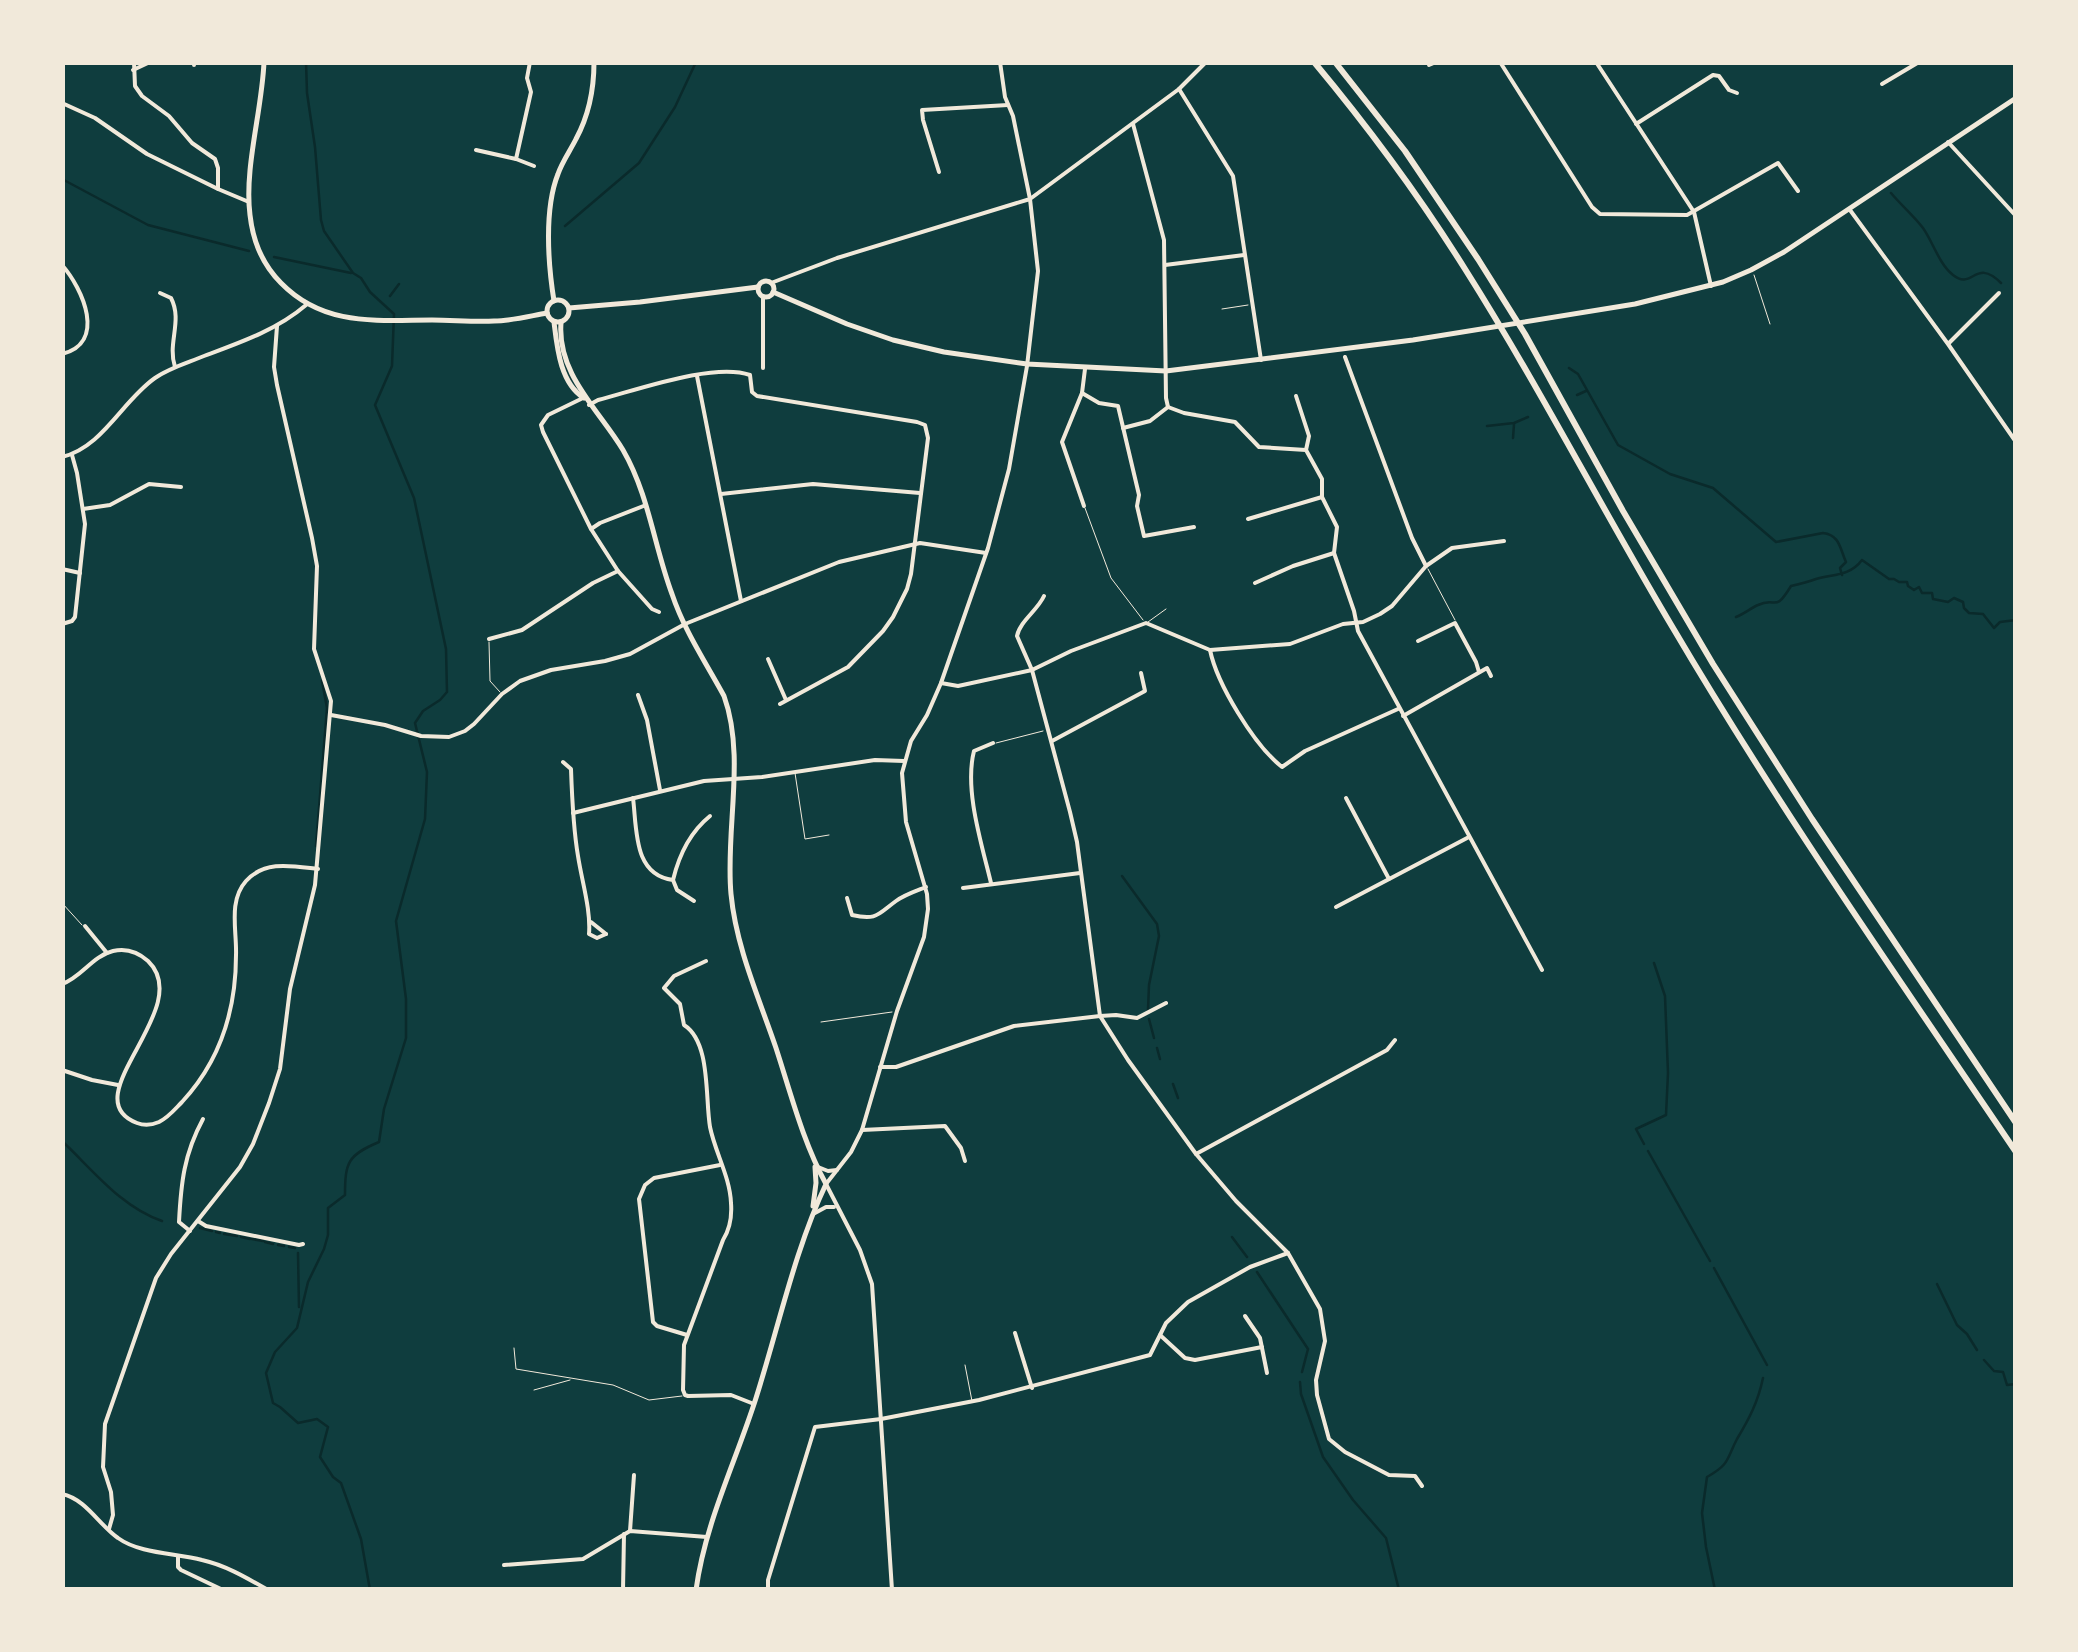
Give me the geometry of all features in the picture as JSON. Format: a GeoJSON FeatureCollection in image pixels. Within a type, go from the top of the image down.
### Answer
{"type":"FeatureCollection","features":[{"type":"Feature","properties":{"kind":"highway"},"geometry":{"type":"LineString","coordinates":[[1314,62],[1410,187],[1493,314],[1654,596],[1748,750],[2016,1152]]}},
{"type":"Feature","properties":{"kind":"highway"},"geometry":{"type":"LineString","coordinates":[[1335,62],[1405,151],[1511,311],[1713,664],[1812,820],[2016,1123]]}},
{"type":"Feature","properties":{"kind":"main road"},"geometry":{"type":"LineString","coordinates":[[264,62],[249,202],[253,232],[263,260],[276,278],[306,304],[357,319],[494,322],[547,313]]}},
{"type":"Feature","properties":{"kind":"main road"},"geometry":{"type":"LineString","coordinates":[[547,313],[554,300],[551,200],[557,175],[588,110],[594,62]]}},
{"type":"Feature","properties":{"kind":"main road"},"geometry":{"type":"LineString","coordinates":[[773,292],[893,340],[1027,364],[1166,371],[1413,340],[1635,304],[1710,286],[1751,270],[2016,98]]}},
{"type":"Feature","properties":{"kind":"main road"},"geometry":{"type":"LineString","coordinates":[[569,308],[758,287],[763,281],[774,286],[768,296],[762,296],[758,287]]}},
{"type":"Feature","properties":{"kind":"main road"},"geometry":{"type":"LineString","coordinates":[[554,300],[565,302],[569,308],[567,319],[557,322]]}},
{"type":"Feature","properties":{"kind":"main road"},"geometry":{"type":"LineString","coordinates":[[547,313],[557,322],[567,363],[584,398],[620,446],[637,478],[666,578],[730,713],[734,916],[815,1164],[826,1184],[812,1216],[754,1404],[707,1536],[696,1590]]}},
{"type":"Feature","properties":{"kind":"main road"},"geometry":{"type":"LineString","coordinates":[[812,1216],[815,1164]]}},
{"type":"Feature","properties":{"kind":"street"},"geometry":{"type":"LineString","coordinates":[[134,62],[135,86],[142,96],[169,116],[192,143],[216,159],[218,188]]}},
{"type":"Feature","properties":{"kind":"street"},"geometry":{"type":"LineString","coordinates":[[133,70],[150,62]]}},
{"type":"Feature","properties":{"kind":"street"},"geometry":{"type":"LineString","coordinates":[[516,159],[530,92],[526,78],[530,62]]}},
{"type":"Feature","properties":{"kind":"street"},"geometry":{"type":"LineString","coordinates":[[892,1590],[872,1284],[860,1250],[826,1184],[862,1130],[924,938],[926,887],[906,822],[904,761],[941,683],[986,553],[1009,469],[1027,364],[1038,264],[1030,199],[1000,62]]}},
{"type":"Feature","properties":{"kind":"street"},"geometry":{"type":"LineString","coordinates":[[771,282],[1030,199],[1179,89],[1206,62]]}},
{"type":"Feature","properties":{"kind":"street"},"geometry":{"type":"LineString","coordinates":[[1429,65],[1436,62]]}},
{"type":"Feature","properties":{"kind":"street"},"geometry":{"type":"LineString","coordinates":[[1500,62],[1600,214],[1686,215],[1778,163],[1798,192]]}},
{"type":"Feature","properties":{"kind":"street"},"geometry":{"type":"LineString","coordinates":[[1596,62],[1694,212],[1710,286]]}},
{"type":"Feature","properties":{"kind":"street"},"geometry":{"type":"LineString","coordinates":[[1882,84],[1918,62]]}},
{"type":"Feature","properties":{"kind":"street"},"geometry":{"type":"LineString","coordinates":[[1636,124],[1713,75],[1737,93]]}},
{"type":"Feature","properties":{"kind":"street"},"geometry":{"type":"LineString","coordinates":[[1179,89],[1232,172],[1261,360]]}},
{"type":"Feature","properties":{"kind":"street"},"geometry":{"type":"LineString","coordinates":[[62,103],[95,118],[147,154],[249,202]]}},
{"type":"Feature","properties":{"kind":"street"},"geometry":{"type":"LineString","coordinates":[[939,172],[922,110],[1008,105]]}},
{"type":"Feature","properties":{"kind":"street"},"geometry":{"type":"LineString","coordinates":[[1133,124],[1164,240],[1168,407]]}},
{"type":"Feature","properties":{"kind":"street"},"geometry":{"type":"LineString","coordinates":[[1948,142],[2016,216]]}},
{"type":"Feature","properties":{"kind":"street"},"geometry":{"type":"LineString","coordinates":[[476,150],[534,166]]}},
{"type":"Feature","properties":{"kind":"street"},"geometry":{"type":"LineString","coordinates":[[1849,208],[2016,442]]}},
{"type":"Feature","properties":{"kind":"street"},"geometry":{"type":"LineString","coordinates":[[1165,265],[1244,255]]}},
{"type":"Feature","properties":{"kind":"street"},"geometry":{"type":"LineString","coordinates":[[62,265],[79,289],[88,323],[82,344],[62,354]]}},
{"type":"Feature","properties":{"kind":"street"},"geometry":{"type":"LineString","coordinates":[[1948,344],[1999,293]]}},
{"type":"Feature","properties":{"kind":"street"},"geometry":{"type":"LineString","coordinates":[[160,294],[171,298],[176,310],[172,352],[176,366]]}},
{"type":"Feature","properties":{"kind":"street"},"geometry":{"type":"LineString","coordinates":[[762,296],[763,368]]}},
{"type":"Feature","properties":{"kind":"street"},"geometry":{"type":"LineString","coordinates":[[62,457],[94,441],[156,377],[277,326],[306,304]]}},
{"type":"Feature","properties":{"kind":"street"},"geometry":{"type":"LineString","coordinates":[[109,1529],[112,1507],[103,1468],[105,1424],[150,1290],[172,1254],[240,1167],[269,1103],[280,1069],[290,988],[318,869],[331,715],[329,691],[314,650],[317,566],[274,367],[277,326]]}},
{"type":"Feature","properties":{"kind":"street"},"geometry":{"type":"LineString","coordinates":[[1345,357],[1426,566]]}},
{"type":"Feature","properties":{"kind":"street"},"geometry":{"type":"LineString","coordinates":[[1084,506],[1062,442],[1082,392],[1085,366]]}},
{"type":"Feature","properties":{"kind":"street"},"geometry":{"type":"LineString","coordinates":[[590,405],[696,376],[746,373],[757,396],[922,424],[926,429],[915,544],[907,589],[893,618],[848,667],[780,704]]}},
{"type":"Feature","properties":{"kind":"street"},"geometry":{"type":"LineString","coordinates":[[696,376],[741,600]]}},
{"type":"Feature","properties":{"kind":"street"},"geometry":{"type":"LineString","coordinates":[[1082,392],[1099,403],[1118,406],[1139,495],[1137,506],[1144,536],[1194,527]]}},
{"type":"Feature","properties":{"kind":"street"},"geometry":{"type":"LineString","coordinates":[[1296,396],[1309,436],[1306,450],[1322,479],[1322,497],[1337,527],[1334,552],[1358,631],[1542,970]]}},
{"type":"Feature","properties":{"kind":"street"},"geometry":{"type":"LineString","coordinates":[[584,398],[551,413],[543,421],[543,432],[591,530],[618,571],[659,612]]}},
{"type":"Feature","properties":{"kind":"street"},"geometry":{"type":"LineString","coordinates":[[1123,428],[1150,421],[1168,407]]}},
{"type":"Feature","properties":{"kind":"street"},"geometry":{"type":"LineString","coordinates":[[1168,407],[1236,422],[1259,447],[1306,450]]}},
{"type":"Feature","properties":{"kind":"street"},"geometry":{"type":"LineString","coordinates":[[62,624],[75,617],[84,547],[83,509],[72,455]]}},
{"type":"Feature","properties":{"kind":"street"},"geometry":{"type":"LineString","coordinates":[[83,509],[110,505],[149,484],[181,487]]}},
{"type":"Feature","properties":{"kind":"street"},"geometry":{"type":"LineString","coordinates":[[721,494],[813,484],[921,493]]}},
{"type":"Feature","properties":{"kind":"street"},"geometry":{"type":"LineString","coordinates":[[1248,519],[1322,497]]}},
{"type":"Feature","properties":{"kind":"street"},"geometry":{"type":"LineString","coordinates":[[591,530],[646,505]]}},
{"type":"Feature","properties":{"kind":"street"},"geometry":{"type":"LineString","coordinates":[[941,683],[958,686],[1032,670],[1070,651],[1146,623],[1210,650],[1279,646],[1370,619],[1392,606],[1426,566],[1452,548],[1504,540]]}},
{"type":"Feature","properties":{"kind":"street"},"geometry":{"type":"LineString","coordinates":[[331,715],[414,735],[449,736],[474,724],[502,694],[520,682],[542,673],[630,654],[685,624],[839,562],[915,544],[986,553]]}},
{"type":"Feature","properties":{"kind":"street"},"geometry":{"type":"LineString","coordinates":[[1255,582],[1334,552]]}},
{"type":"Feature","properties":{"kind":"street"},"geometry":{"type":"LineString","coordinates":[[62,568],[80,573]]}},
{"type":"Feature","properties":{"kind":"street"},"geometry":{"type":"LineString","coordinates":[[489,639],[522,630],[618,571]]}},
{"type":"Feature","properties":{"kind":"street"},"geometry":{"type":"LineString","coordinates":[[1044,596],[1040,606],[1017,630],[1018,643],[1032,670],[1074,827],[1100,1016],[1196,1154],[1288,1253],[1320,1309],[1325,1340],[1316,1380],[1317,1395],[1329,1439],[1389,1475],[1415,1476],[1422,1486]]}},
{"type":"Feature","properties":{"kind":"street"},"geometry":{"type":"LineString","coordinates":[[1418,641],[1455,624],[1479,672]]}},
{"type":"Feature","properties":{"kind":"street"},"geometry":{"type":"LineString","coordinates":[[1210,650],[1212,663],[1232,703],[1269,758],[1282,767],[1305,751],[1399,709]]}},
{"type":"Feature","properties":{"kind":"street"},"geometry":{"type":"LineString","coordinates":[[768,659],[786,701]]}},
{"type":"Feature","properties":{"kind":"street"},"geometry":{"type":"LineString","coordinates":[[1403,716],[1487,668],[1491,676]]}},
{"type":"Feature","properties":{"kind":"street"},"geometry":{"type":"LineString","coordinates":[[1052,741],[1145,692],[1141,674]]}},
{"type":"Feature","properties":{"kind":"street"},"geometry":{"type":"LineString","coordinates":[[638,696],[647,720],[660,790]]}},
{"type":"Feature","properties":{"kind":"street"},"geometry":{"type":"LineString","coordinates":[[991,884],[975,813],[971,763],[974,751],[993,744]]}},
{"type":"Feature","properties":{"kind":"street"},"geometry":{"type":"LineString","coordinates":[[573,814],[660,790],[732,778],[875,760],[904,761]]}},
{"type":"Feature","properties":{"kind":"street"},"geometry":{"type":"LineString","coordinates":[[563,762],[571,769],[585,902],[592,922]]}},
{"type":"Feature","properties":{"kind":"street"},"geometry":{"type":"LineString","coordinates":[[632,798],[642,858],[650,871],[673,880]]}},
{"type":"Feature","properties":{"kind":"street"},"geometry":{"type":"LineString","coordinates":[[1346,798],[1389,879]]}},
{"type":"Feature","properties":{"kind":"street"},"geometry":{"type":"LineString","coordinates":[[694,901],[677,890],[673,880],[678,856],[710,816]]}},
{"type":"Feature","properties":{"kind":"street"},"geometry":{"type":"LineString","coordinates":[[1336,907],[1470,836]]}},
{"type":"Feature","properties":{"kind":"street"},"geometry":{"type":"LineString","coordinates":[[62,984],[76,978],[108,952],[127,950],[146,959],[160,988],[154,1014],[118,1085],[119,1106],[133,1122],[144,1125],[161,1121],[198,1084],[218,1051],[230,1014],[236,973],[234,910],[242,886],[261,869],[318,869]]}},
{"type":"Feature","properties":{"kind":"street"},"geometry":{"type":"LineString","coordinates":[[964,888],[1080,873]]}},
{"type":"Feature","properties":{"kind":"street"},"geometry":{"type":"LineString","coordinates":[[847,898],[852,915],[872,916],[926,887]]}},
{"type":"Feature","properties":{"kind":"street"},"geometry":{"type":"LineString","coordinates":[[86,926],[108,952]]}},
{"type":"Feature","properties":{"kind":"street"},"geometry":{"type":"LineString","coordinates":[[706,962],[674,976],[664,988],[680,1004],[684,1024],[693,1031],[699,1049],[706,1076],[710,1129],[731,1197],[730,1226],[682,1356],[683,1390],[686,1396],[731,1395],[754,1404]]}},
{"type":"Feature","properties":{"kind":"street"},"geometry":{"type":"LineString","coordinates":[[880,1067],[896,1067],[1014,1026],[1100,1016],[1137,1018],[1166,1004]]}},
{"type":"Feature","properties":{"kind":"street"},"geometry":{"type":"LineString","coordinates":[[1196,1154],[1387,1050],[1396,1040]]}},
{"type":"Feature","properties":{"kind":"street"},"geometry":{"type":"LineString","coordinates":[[62,1070],[118,1085]]}},
{"type":"Feature","properties":{"kind":"street"},"geometry":{"type":"LineString","coordinates":[[190,1231],[179,1222],[181,1186],[191,1141],[203,1119]]}},
{"type":"Feature","properties":{"kind":"street"},"geometry":{"type":"LineString","coordinates":[[862,1130],[945,1126],[961,1148],[964,1161]]}},
{"type":"Feature","properties":{"kind":"street"},"geometry":{"type":"LineString","coordinates":[[815,1164],[823,1170],[837,1170]]}},
{"type":"Feature","properties":{"kind":"street"},"geometry":{"type":"LineString","coordinates":[[688,1335],[653,1322],[639,1206],[645,1185],[654,1178],[720,1165]]}},
{"type":"Feature","properties":{"kind":"street"},"geometry":{"type":"LineString","coordinates":[[630,1203],[639,1206]]}},
{"type":"Feature","properties":{"kind":"street"},"geometry":{"type":"LineString","coordinates":[[812,1216],[826,1206],[838,1209]]}},
{"type":"Feature","properties":{"kind":"street"},"geometry":{"type":"LineString","coordinates":[[198,1221],[206,1226],[303,1244]]}},
{"type":"Feature","properties":{"kind":"street"},"geometry":{"type":"LineString","coordinates":[[768,1590],[815,1426],[881,1419],[1032,1388],[1150,1356],[1166,1323],[1188,1302],[1250,1267],[1288,1253]]}},
{"type":"Feature","properties":{"kind":"street"},"geometry":{"type":"LineString","coordinates":[[1246,1316],[1260,1338],[1267,1372]]}},
{"type":"Feature","properties":{"kind":"street"},"geometry":{"type":"LineString","coordinates":[[1015,1333],[1032,1388]]}},
{"type":"Feature","properties":{"kind":"street"},"geometry":{"type":"LineString","coordinates":[[1160,1335],[1185,1358],[1193,1360],[1262,1347]]}},
{"type":"Feature","properties":{"kind":"street"},"geometry":{"type":"LineString","coordinates":[[630,1530],[634,1474]]}},
{"type":"Feature","properties":{"kind":"street"},"geometry":{"type":"LineString","coordinates":[[62,1494],[83,1505],[115,1536],[130,1544],[218,1565],[268,1590]]}},
{"type":"Feature","properties":{"kind":"street"},"geometry":{"type":"LineString","coordinates":[[504,1565],[583,1559],[630,1530],[707,1536]]}},
{"type":"Feature","properties":{"kind":"street"},"geometry":{"type":"LineString","coordinates":[[623,1590],[624,1533]]}},
{"type":"Feature","properties":{"kind":"street"},"geometry":{"type":"LineString","coordinates":[[178,1556],[181,1570],[224,1590]]}},
{"type":"Feature","properties":{"kind":"lane"},"geometry":{"type":"LineString","coordinates":[[1751,270],[1770,324]]}},
{"type":"Feature","properties":{"kind":"lane"},"geometry":{"type":"LineString","coordinates":[[1222,309],[1253,305]]}},
{"type":"Feature","properties":{"kind":"lane"},"geometry":{"type":"LineString","coordinates":[[1084,506],[1111,578],[1146,623],[1166,609]]}},
{"type":"Feature","properties":{"kind":"lane"},"geometry":{"type":"LineString","coordinates":[[1426,566],[1455,624]]}},
{"type":"Feature","properties":{"kind":"lane"},"geometry":{"type":"LineString","coordinates":[[489,639],[490,681],[502,694]]}},
{"type":"Feature","properties":{"kind":"lane"},"geometry":{"type":"LineString","coordinates":[[993,744],[1049,730]]}},
{"type":"Feature","properties":{"kind":"lane"},"geometry":{"type":"LineString","coordinates":[[795,772],[804,839],[829,835]]}},
{"type":"Feature","properties":{"kind":"lane"},"geometry":{"type":"LineString","coordinates":[[62,903],[86,926]]}},
{"type":"Feature","properties":{"kind":"lane"},"geometry":{"type":"LineString","coordinates":[[821,1022],[897,1012]]}},
{"type":"Feature","properties":{"kind":"lane"},"geometry":{"type":"LineString","coordinates":[[514,1348],[516,1369],[613,1385],[649,1400],[686,1396]]}},
{"type":"Feature","properties":{"kind":"lane"},"geometry":{"type":"LineString","coordinates":[[965,1365],[972,1400]]}},
{"type":"Feature","properties":{"kind":"lane"},"geometry":{"type":"LineString","coordinates":[[534,1390],[574,1379]]}},
{"type":"Feature","properties":{"kind":"waterway"},"geometry":{"type":"LineString","coordinates":[[306,62],[324,231],[353,273],[394,314],[392,366],[375,405],[414,498],[446,649],[447,692],[423,711],[415,723],[427,772],[425,819],[396,921],[406,999],[406,1038],[384,1109],[379,1142],[350,1161],[345,1195],[328,1208],[328,1235],[308,1282],[297,1328],[275,1352],[266,1373],[273,1403],[298,1423],[317,1419],[328,1427],[320,1457],[341,1483],[361,1539],[370,1590]]}},
{"type":"Feature","properties":{"kind":"waterway"},"geometry":{"type":"LineString","coordinates":[[565,226],[639,163],[675,107],[696,62]]}},
{"type":"Feature","properties":{"kind":"waterway"},"geometry":{"type":"LineString","coordinates":[[62,179],[148,225],[249,251]]}},
{"type":"Feature","properties":{"kind":"waterway"},"geometry":{"type":"LineString","coordinates":[[1891,193],[1923,228],[1953,275],[1965,279],[1985,273],[2001,283]]}},
{"type":"Feature","properties":{"kind":"waterway"},"geometry":{"type":"LineString","coordinates":[[274,257],[351,273]]}},
{"type":"Feature","properties":{"kind":"waterway"},"geometry":{"type":"LineString","coordinates":[[390,296],[399,284]]}},
{"type":"Feature","properties":{"kind":"waterway"},"geometry":{"type":"LineString","coordinates":[[1569,368],[1578,374],[1618,445],[1670,474],[1713,488],[1776,542],[1823,533],[1833,537],[1846,562],[1840,568],[1842,575]]}},
{"type":"Feature","properties":{"kind":"waterway"},"geometry":{"type":"LineString","coordinates":[[1577,395],[1586,391]]}},
{"type":"Feature","properties":{"kind":"waterway"},"geometry":{"type":"LineString","coordinates":[[1487,426],[1528,417]]}},
{"type":"Feature","properties":{"kind":"waterway"},"geometry":{"type":"LineString","coordinates":[[1513,438],[1514,424]]}},
{"type":"Feature","properties":{"kind":"waterway"},"geometry":{"type":"LineString","coordinates":[[1736,617],[1755,606],[1778,602],[1791,586],[1847,572],[1862,560],[1889,579],[1907,582],[1914,590],[1919,587],[1922,593],[1932,593],[1933,599],[1948,602],[1954,598],[1963,602],[1969,613],[1983,614],[1994,628],[2000,622],[2016,620]]}},
{"type":"Feature","properties":{"kind":"waterway"},"geometry":{"type":"LineString","coordinates":[[316,846],[327,708],[322,681]]}},
{"type":"Feature","properties":{"kind":"waterway"},"geometry":{"type":"LineString","coordinates":[[1122,876],[1157,924],[1159,936],[1148,1010]]}},
{"type":"Feature","properties":{"kind":"waterway"},"geometry":{"type":"LineString","coordinates":[[1644,1144],[1636,1129],[1666,1115],[1665,996],[1654,963]]}},
{"type":"Feature","properties":{"kind":"waterway"},"geometry":{"type":"LineString","coordinates":[[1149,1019],[1154,1038]]}},
{"type":"Feature","properties":{"kind":"waterway"},"geometry":{"type":"LineString","coordinates":[[1157,1048],[1160,1059]]}},
{"type":"Feature","properties":{"kind":"waterway"},"geometry":{"type":"LineString","coordinates":[[1173,1084],[1178,1098]]}},
{"type":"Feature","properties":{"kind":"waterway"},"geometry":{"type":"LineString","coordinates":[[62,1141],[133,1207],[162,1221]]}},
{"type":"Feature","properties":{"kind":"waterway"},"geometry":{"type":"LineString","coordinates":[[1648,1151],[1710,1261]]}},
{"type":"Feature","properties":{"kind":"waterway"},"geometry":{"type":"LineString","coordinates":[[200,1228],[212,1231]]}},
{"type":"Feature","properties":{"kind":"waterway"},"geometry":{"type":"LineString","coordinates":[[216,1232],[220,1233]]}},
{"type":"Feature","properties":{"kind":"waterway"},"geometry":{"type":"LineString","coordinates":[[224,1234],[237,1236]]}},
{"type":"Feature","properties":{"kind":"waterway"},"geometry":{"type":"LineString","coordinates":[[241,1237],[250,1239]]}},
{"type":"Feature","properties":{"kind":"waterway"},"geometry":{"type":"LineString","coordinates":[[1232,1237],[1247,1257]]}},
{"type":"Feature","properties":{"kind":"waterway"},"geometry":{"type":"LineString","coordinates":[[252,1239],[263,1241]]}},
{"type":"Feature","properties":{"kind":"waterway"},"geometry":{"type":"LineString","coordinates":[[265,1242],[273,1244]]}},
{"type":"Feature","properties":{"kind":"waterway"},"geometry":{"type":"LineString","coordinates":[[278,1245],[284,1246]]}},
{"type":"Feature","properties":{"kind":"waterway"},"geometry":{"type":"LineString","coordinates":[[289,1247],[295,1248]]}},
{"type":"Feature","properties":{"kind":"waterway"},"geometry":{"type":"LineString","coordinates":[[298,1253],[299,1307]]}},
{"type":"Feature","properties":{"kind":"waterway"},"geometry":{"type":"LineString","coordinates":[[1714,1268],[1767,1365]]}},
{"type":"Feature","properties":{"kind":"waterway"},"geometry":{"type":"LineString","coordinates":[[1257,1272],[1308,1349],[1302,1372]]}},
{"type":"Feature","properties":{"kind":"waterway"},"geometry":{"type":"LineString","coordinates":[[1937,1284],[1957,1325],[1977,1350]]}},
{"type":"Feature","properties":{"kind":"waterway"},"geometry":{"type":"LineString","coordinates":[[1984,1360],[1994,1371],[2003,1372],[2007,1385],[2016,1384]]}},
{"type":"Feature","properties":{"kind":"waterway"},"geometry":{"type":"LineString","coordinates":[[1715,1590],[1702,1513],[1707,1477],[1726,1461],[1753,1410],[1763,1378]]}},
{"type":"Feature","properties":{"kind":"waterway"},"geometry":{"type":"LineString","coordinates":[[1300,1382],[1323,1457],[1386,1538],[1399,1590]]}}]}
